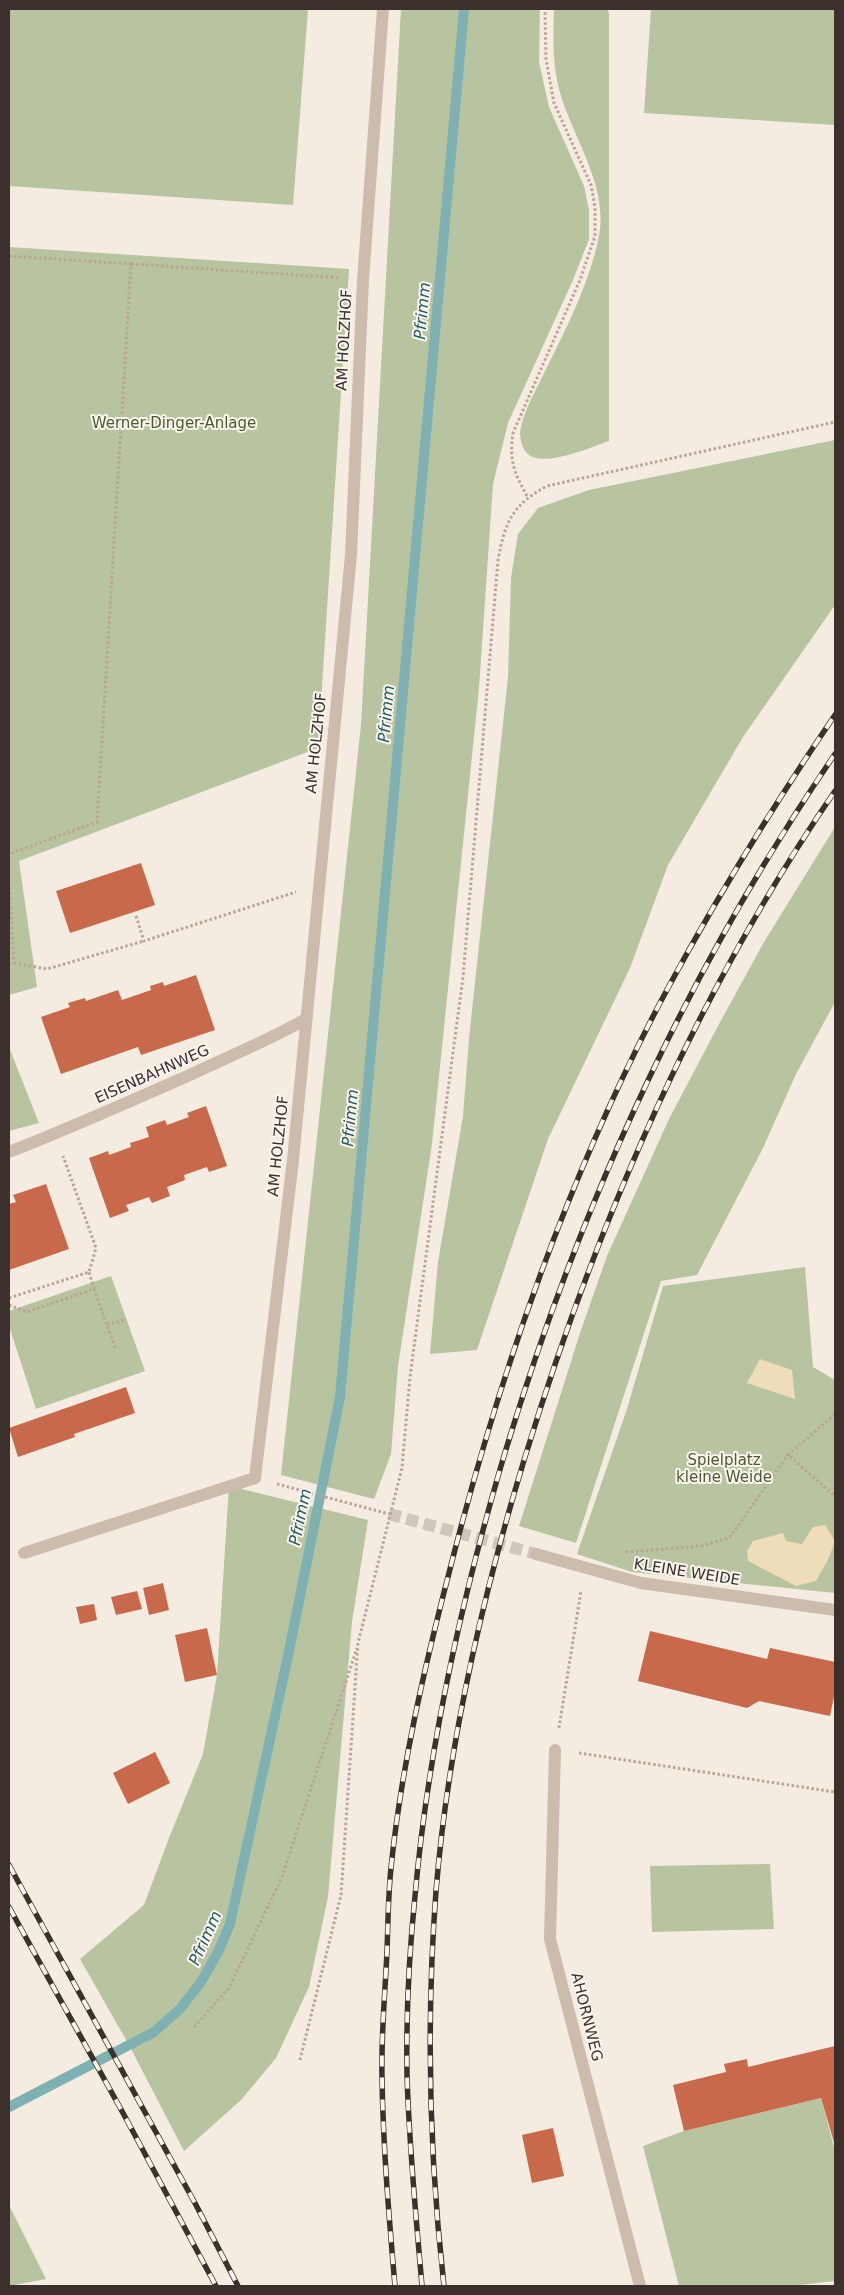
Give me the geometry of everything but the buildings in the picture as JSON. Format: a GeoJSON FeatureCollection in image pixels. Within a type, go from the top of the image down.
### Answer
{"type":"FeatureCollection","features":[{"type":"Feature","properties":{"kind":"street","name":"AM HOLZHOF"},"geometry":{"type":"LineString","coordinates":[[255,1478],[293,1160],[351,555],[363,280],[383,9]]}},
{"type":"Feature","properties":{"kind":"street","name":"EISENBAHNWEG"},"geometry":{"type":"LineString","coordinates":[[9,1152],[55,1134],[281,1033],[306,1019]]}},
{"type":"Feature","properties":{"kind":"street"},"geometry":{"type":"LineString","coordinates":[[24,1553],[255,1478]]}},
{"type":"Feature","properties":{"kind":"street","name":"KLEINE WEIDE"},"geometry":{"type":"LineString","coordinates":[[536,1554],[584,1569],[640,1583],[835,1610]]}},
{"type":"Feature","properties":{"kind":"street","name":"AHORNWEG"},"geometry":{"type":"LineString","coordinates":[[555,1750],[550,1939],[640,2286]]}},
{"type":"Feature","properties":{"kind":"path"},"geometry":{"type":"LineString","coordinates":[[528,496],[517,476],[510,454],[513,433],[580,280],[595,236],[595,207],[591,185],[554,103],[546,59],[545,9]]}},
{"type":"Feature","properties":{"kind":"path"},"geometry":{"type":"LineString","coordinates":[[9,256],[363,280]]}},
{"type":"Feature","properties":{"kind":"path"},"geometry":{"type":"LineString","coordinates":[[9,854],[97,822],[131,264]]}},
{"type":"Feature","properties":{"kind":"path"},"geometry":{"type":"LineString","coordinates":[[194,2027],[230,1988],[282,1877],[358,1642],[402,1468],[410,1378],[463,977],[498,560],[503,532],[513,512],[528,496],[547,486],[835,422]]}},
{"type":"Feature","properties":{"kind":"path"},"geometry":{"type":"LineString","coordinates":[[9,882],[14,963]]}},
{"type":"Feature","properties":{"kind":"path"},"geometry":{"type":"LineString","coordinates":[[9,964],[14,963],[47,969],[144,941],[319,885]]}},
{"type":"Feature","properties":{"kind":"path"},"geometry":{"type":"LineString","coordinates":[[136,916],[144,941]]}},
{"type":"Feature","properties":{"kind":"path"},"geometry":{"type":"LineString","coordinates":[[55,1134],[96,1248],[88,1272],[116,1350]]}},
{"type":"Feature","properties":{"kind":"path"},"geometry":{"type":"LineString","coordinates":[[9,1298],[88,1272]]}},
{"type":"Feature","properties":{"kind":"path"},"geometry":{"type":"LineString","coordinates":[[9,1305],[27,1312],[94,1289]]}},
{"type":"Feature","properties":{"kind":"path"},"geometry":{"type":"LineString","coordinates":[[107,1326],[126,1319]]}},
{"type":"Feature","properties":{"kind":"path"},"geometry":{"type":"LineString","coordinates":[[614,1576],[614,1553],[702,1546],[730,1537],[788,1455],[835,1414]]}},
{"type":"Feature","properties":{"kind":"path"},"geometry":{"type":"LineString","coordinates":[[788,1455],[835,1496]]}},
{"type":"Feature","properties":{"kind":"path"},"geometry":{"type":"LineString","coordinates":[[255,1478],[390,1514]]}},
{"type":"Feature","properties":{"kind":"path"},"geometry":{"type":"LineString","coordinates":[[584,1569],[555,1750],[835,1792]]}},
{"type":"Feature","properties":{"kind":"path"},"geometry":{"type":"LineString","coordinates":[[300,2060],[341,1895],[358,1642]]}},
{"type":"Feature","properties":{"kind":"green space"},"geometry":{"type":"Polygon","coordinates":[[[9,9],[308,9],[293,205],[9,186],[9,9]]]}},
{"type":"Feature","properties":{"kind":"green space"},"geometry":{"type":"Polygon","coordinates":[[[401,9],[540,9],[539,62],[549,107],[584,186],[589,210],[589,239],[573,280],[508,423],[493,484],[479,688],[432,1144],[398,1366],[391,1454],[374,1499],[281,1475],[361,725],[401,9]]]}},
{"type":"Feature","properties":{"kind":"green space"},"geometry":{"type":"Polygon","coordinates":[[[554,9],[607,9],[609,14],[609,441],[576,453],[550,459],[529,455],[521,442],[522,424],[531,400],[570,321],[584,287],[595,253],[601,218],[595,183],[568,116],[556,76],[553,32],[554,9]]]}},
{"type":"Feature","properties":{"kind":"green space"},"geometry":{"type":"Polygon","coordinates":[[[651,9],[835,9],[835,125],[644,113],[651,9]]]}},
{"type":"Feature","properties":{"kind":"green space","name":"Werner-Dinger-Anlage"},"geometry":{"type":"Polygon","coordinates":[[[9,247],[349,269],[318,748],[19,861],[37,987],[9,995],[9,247]]]}},
{"type":"Feature","properties":{"kind":"green space"},"geometry":{"type":"Polygon","coordinates":[[[835,440],[835,605],[743,737],[668,865],[630,968],[548,1139],[477,1350],[430,1354],[438,1262],[463,1116],[469,1038],[508,677],[511,578],[518,534],[538,508],[589,490],[835,440]]]}},
{"type":"Feature","properties":{"kind":"green space"},"geometry":{"type":"Polygon","coordinates":[[[835,827],[835,1002],[796,1074],[763,1148],[697,1275],[661,1281],[576,1543],[519,1526],[581,1330],[607,1256],[669,1119],[718,1026],[764,942],[835,827]]]}},
{"type":"Feature","properties":{"kind":"green space"},"geometry":{"type":"Polygon","coordinates":[[[9,1047],[39,1123],[9,1131],[9,1047]]]}},
{"type":"Feature","properties":{"kind":"green space","name":"Spielplatz kleine Weide"},"geometry":{"type":"Polygon","coordinates":[[[805,1267],[813,1367],[835,1380],[835,1593],[632,1572],[577,1554],[627,1409],[663,1286],[805,1267]]]}},
{"type":"Feature","properties":{"kind":"green space"},"geometry":{"type":"Polygon","coordinates":[[[111,1276],[145,1371],[36,1409],[9,1326],[9,1311],[111,1276]]]}},
{"type":"Feature","properties":{"kind":"green space"},"geometry":{"type":"Polygon","coordinates":[[[229,1486],[368,1520],[352,1622],[328,1897],[309,1987],[276,2058],[241,2100],[184,2151],[129,2045],[80,1959],[144,1905],[203,1754],[217,1675],[229,1486]]]}},
{"type":"Feature","properties":{"kind":"green space"},"geometry":{"type":"Polygon","coordinates":[[[770,1864],[774,1929],[652,1932],[650,1866],[770,1864]]]}},
{"type":"Feature","properties":{"kind":"green space"},"geometry":{"type":"Polygon","coordinates":[[[821,2098],[835,2151],[835,2281],[791,2286],[679,2286],[643,2146],[684,2131],[821,2098]]]}},
{"type":"Feature","properties":{"kind":"green space"},"geometry":{"type":"Polygon","coordinates":[[[9,2205],[46,2279],[9,2286],[9,2205]]]}},
{"type":"Feature","properties":{"kind":"sand"},"geometry":{"type":"Polygon","coordinates":[[[760,1359],[792,1370],[795,1399],[747,1383],[760,1359]]]}},
{"type":"Feature","properties":{"kind":"sand"},"geometry":{"type":"Polygon","coordinates":[[[825,1525],[835,1541],[828,1560],[816,1581],[796,1586],[748,1561],[747,1551],[753,1541],[783,1533],[786,1541],[802,1544],[813,1527],[825,1525]]]}},
{"type":"Feature","properties":{"kind":"waterway","name":"Pfrimm"},"geometry":{"type":"LineString","coordinates":[[9,2107],[154,2032],[180,2009],[201,1982],[218,1952],[230,1924],[288,1656],[340,1397],[464,9]]}},
{"type":"Feature","properties":{"kind":"tunnel"},"geometry":{"type":"LineString","coordinates":[[389,1514],[536,1554]]}},
{"type":"Feature","properties":{"kind":"railway"},"geometry":{"type":"LineString","coordinates":[[395,2286],[385,2156],[382,2077],[390,1879],[395,1831],[414,1719],[469,1497],[515,1347],[541,1273],[569,1199],[633,1056],[688,951],[728,882],[835,715]]}},
{"type":"Feature","properties":{"kind":"railway"},"geometry":{"type":"LineString","coordinates":[[422,2286],[411,2155],[407,2075],[408,2008],[413,1918],[428,1787],[437,1733],[459,1625],[486,1519],[531,1372],[564,1279],[600,1187],[640,1097],[730,922],[781,837],[835,754]]}},
{"type":"Feature","properties":{"kind":"railway"},"geometry":{"type":"LineString","coordinates":[[444,2286],[432,2138],[430,2039],[436,1891],[449,1781],[458,1726],[481,1618],[509,1510],[553,1369],[584,1283],[618,1197],[655,1112],[695,1029],[738,947],[785,868],[835,791]]}},
{"type":"Feature","properties":{"kind":"railway"},"geometry":{"type":"LineString","coordinates":[[9,1865],[196,2205],[238,2286]]}},
{"type":"Feature","properties":{"kind":"railway"},"geometry":{"type":"LineString","coordinates":[[9,1907],[216,2286]]}}]}
